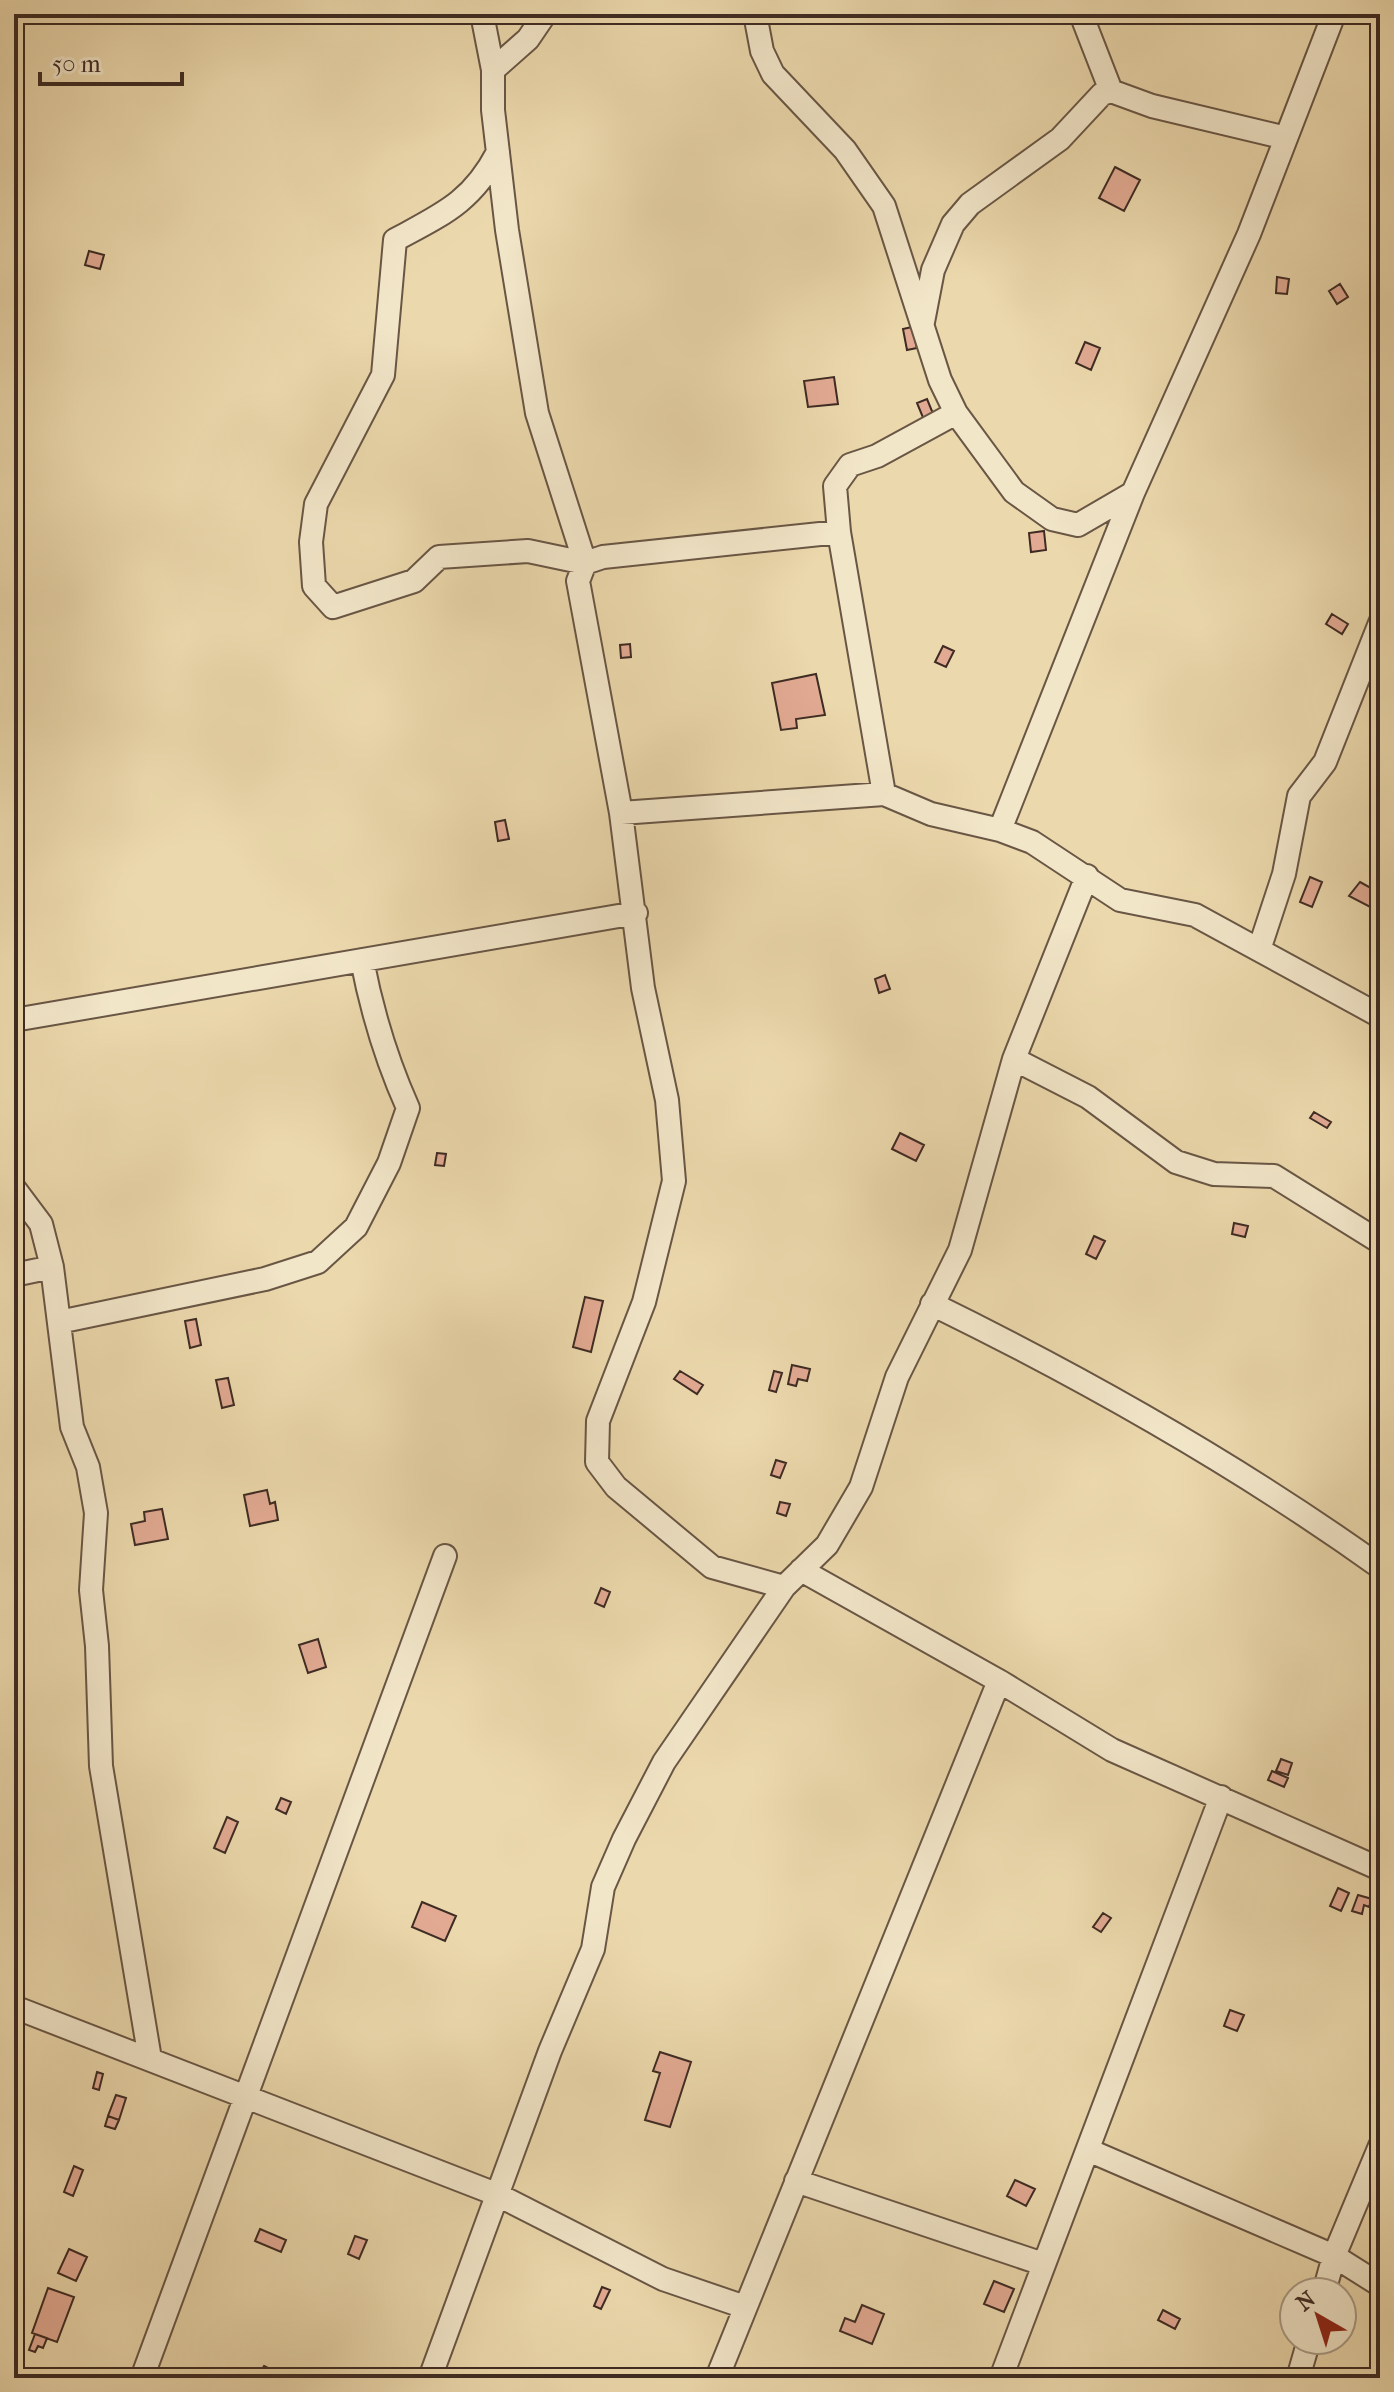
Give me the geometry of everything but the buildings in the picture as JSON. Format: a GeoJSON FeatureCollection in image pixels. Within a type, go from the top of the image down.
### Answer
{"type":"FeatureCollection","features":[{"type":"Feature","properties":{"kind":"street"},"geometry":{"type":"LineString","coordinates":[[482,14],[493,70],[498,152],[537,413],[585,563],[578,581],[621,813],[636,913],[643,988],[667,1100],[674,1181],[644,1302],[598,1421],[597,1462],[616,1487],[712,1567],[784,1587]]}},
{"type":"Feature","properties":{"kind":"street"},"geometry":{"type":"LineString","coordinates":[[493,70],[528,39],[545,14]]}},
{"type":"Feature","properties":{"kind":"street"},"geometry":{"type":"LineString","coordinates":[[755,14],[762,51],[773,74],[845,150],[884,206],[940,380],[956,413],[1014,492],[1052,519],[1078,525],[1133,493]]}},
{"type":"Feature","properties":{"kind":"street"},"geometry":{"type":"LineString","coordinates":[[1081,14],[1111,91]]}},
{"type":"Feature","properties":{"kind":"street"},"geometry":{"type":"LineString","coordinates":[[1000,830],[1133,493],[1249,234],[1334,14]]}},
{"type":"Feature","properties":{"kind":"street"},"geometry":{"type":"LineString","coordinates":[[922,327],[933,270],[953,224],[970,204],[1060,139],[1095,98],[1111,91],[1152,106],[1286,138]]}},
{"type":"Feature","properties":{"kind":"street"},"geometry":{"type":"LineString","coordinates":[[498,152],[483,181],[452,209],[395,240],[383,375],[316,504],[311,542],[314,586],[333,607],[414,581],[439,557],[528,551],[585,563],[603,557],[839,532]]}},
{"type":"Feature","properties":{"kind":"street"},"geometry":{"type":"LineString","coordinates":[[884,794],[839,532],[835,486],[850,465],[877,456],[956,413]]}},
{"type":"Feature","properties":{"kind":"street"},"geometry":{"type":"LineString","coordinates":[[1259,950],[1284,874],[1299,796],[1325,762],[1380,623]]}},
{"type":"Feature","properties":{"kind":"street"},"geometry":{"type":"LineString","coordinates":[[621,813],[884,794],[931,814],[1000,830],[1032,842],[1120,900],[1195,915],[1380,1016]]}},
{"type":"Feature","properties":{"kind":"street"},"geometry":{"type":"LineString","coordinates":[[430,2378],[496,2194],[593,1949],[603,1887],[664,1762],[784,1587],[827,1545],[861,1487],[897,1377],[960,1250],[1014,1059],[1087,876]]}},
{"type":"Feature","properties":{"kind":"street"},"geometry":{"type":"LineString","coordinates":[[14,1020],[636,913]]}},
{"type":"Feature","properties":{"kind":"street"},"geometry":{"type":"LineString","coordinates":[[59,1322],[318,1262],[356,1227],[389,1163],[408,1108],[372,1013],[362,960]]}},
{"type":"Feature","properties":{"kind":"street"},"geometry":{"type":"LineString","coordinates":[[1014,1059],[1088,1097],[1176,1162],[1214,1174],[1274,1176],[1380,1242]]}},
{"type":"Feature","properties":{"kind":"street"},"geometry":{"type":"LineString","coordinates":[[14,1188],[41,1224],[52,1267],[72,1427],[88,1467],[96,1513],[91,1590],[97,1646],[101,1766],[150,2059]]}},
{"type":"Feature","properties":{"kind":"street"},"geometry":{"type":"LineString","coordinates":[[14,1275],[52,1267]]}},
{"type":"Feature","properties":{"kind":"street"},"geometry":{"type":"LineString","coordinates":[[932,1304],[1048,1361],[1152,1422],[1322,1525],[1380,1567]]}},
{"type":"Feature","properties":{"kind":"street"},"geometry":{"type":"LineString","coordinates":[[142,2378],[445,1556]]}},
{"type":"Feature","properties":{"kind":"street"},"geometry":{"type":"LineString","coordinates":[[801,1570],[999,1681],[1112,1750],[1380,1869]]}},
{"type":"Feature","properties":{"kind":"street"},"geometry":{"type":"LineString","coordinates":[[717,2378],[999,1681]]}},
{"type":"Feature","properties":{"kind":"street"},"geometry":{"type":"LineString","coordinates":[[1001,2378],[1221,1797]]}},
{"type":"Feature","properties":{"kind":"street"},"geometry":{"type":"LineString","coordinates":[[14,2007],[496,2194],[663,2279],[745,2307]]}},
{"type":"Feature","properties":{"kind":"street"},"geometry":{"type":"LineString","coordinates":[[1328,2276],[1380,2146]]}},
{"type":"Feature","properties":{"kind":"street"},"geometry":{"type":"LineString","coordinates":[[1088,2150],[1334,2256],[1380,2285]]}},
{"type":"Feature","properties":{"kind":"street"},"geometry":{"type":"LineString","coordinates":[[796,2181],[1043,2264]]}},
{"type":"Feature","properties":{"kind":"street"},"geometry":{"type":"LineString","coordinates":[[1298,2378],[1304,2356]]}}]}
